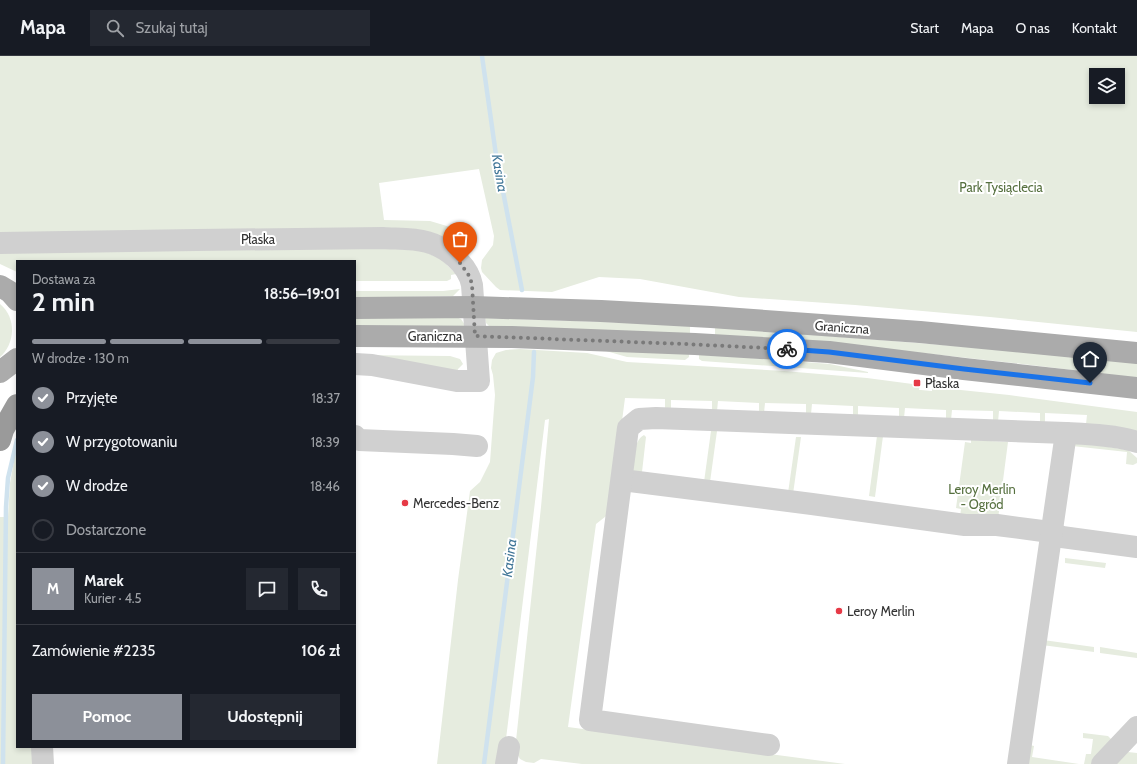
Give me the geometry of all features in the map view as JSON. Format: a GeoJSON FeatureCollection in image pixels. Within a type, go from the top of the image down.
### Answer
{"type":"FeatureCollection","features":[{"type":"Feature","properties":{"kind":"highway"},"geometry":{"type":"LineString","coordinates":[[0,440],[3,430],[16,407]]}},
{"type":"Feature","properties":{"kind":"main road"},"geometry":{"type":"LineString","coordinates":[[0,286],[10,292],[16,299]]}},
{"type":"Feature","properties":{"kind":"main road","name":"Graniczna"},"geometry":{"type":"LineString","coordinates":[[356,308],[474,307],[601,311],[711,317],[920,332],[1137,353]]}},
{"type":"Feature","properties":{"kind":"main road","name":"Graniczna"},"geometry":{"type":"LineString","coordinates":[[356,336],[475,336],[694,344],[829,352],[964,369],[1137,388]]}},
{"type":"Feature","properties":{"kind":"main road"},"geometry":{"type":"LineString","coordinates":[[0,372],[16,360]]}},
{"type":"Feature","properties":{"kind":"street","name":"Płaska"},"geometry":{"type":"LineString","coordinates":[[0,243],[383,238],[413,239],[426,242],[446,250],[460,263],[471,281],[479,381],[458,381],[372,365],[356,364]]}},
{"type":"Feature","properties":{"kind":"street"},"geometry":{"type":"LineString","coordinates":[[769,745],[590,720],[628,428],[639,419],[656,418],[1066,433],[1096,435],[1137,442]]}},
{"type":"Feature","properties":{"kind":"street"},"geometry":{"type":"LineString","coordinates":[[1018,764],[1050,532],[1066,433]]}},
{"type":"Feature","properties":{"kind":"street"},"geometry":{"type":"LineString","coordinates":[[356,437],[359,440],[477,446]]}},
{"type":"Feature","properties":{"kind":"street"},"geometry":{"type":"LineString","coordinates":[[622,480],[965,525],[997,525],[1050,532],[1062,536],[1137,547]]}},
{"type":"Feature","properties":{"kind":"street"},"geometry":{"type":"LineString","coordinates":[[1102,764],[1137,727]]}},
{"type":"Feature","properties":{"kind":"street"},"geometry":{"type":"LineString","coordinates":[[42,748],[43,764]]}},
{"type":"Feature","properties":{"kind":"green space","name":"Park Tysiąclecia"},"geometry":{"type":"Polygon","coordinates":[[[0,56],[1137,56],[1137,332],[855,305],[739,297],[640,279],[599,277],[552,292],[500,290],[482,272],[481,268],[482,260],[493,245],[494,236],[479,169],[379,183],[384,220],[430,221],[457,229],[471,227],[476,231],[477,240],[468,250],[0,235],[0,56]]]}},
{"type":"Feature","properties":{"kind":"green space"},"geometry":{"type":"Polygon","coordinates":[[[335,246],[421,250],[441,259],[456,274],[451,275],[451,279],[447,281],[356,281],[356,260],[16,260],[16,272],[0,264],[0,251],[335,246]]]}},
{"type":"Feature","properties":{"kind":"green space"},"geometry":{"type":"Polygon","coordinates":[[[460,289],[453,296],[356,298],[356,291],[443,291],[460,289]]]}},
{"type":"Feature","properties":{"kind":"green space"},"geometry":{"type":"Polygon","coordinates":[[[0,304],[9,316],[12,331],[9,345],[0,357],[0,304]]]}},
{"type":"Feature","properties":{"kind":"green space"},"geometry":{"type":"Polygon","coordinates":[[[356,317],[456,317],[461,319],[465,326],[356,326],[356,317]]]}},
{"type":"Feature","properties":{"kind":"green space"},"geometry":{"type":"Polygon","coordinates":[[[485,318],[690,325],[690,334],[489,326],[486,323],[485,318]]]}},
{"type":"Feature","properties":{"kind":"green space"},"geometry":{"type":"Polygon","coordinates":[[[715,327],[1006,350],[1137,363],[1137,378],[1031,365],[821,343],[715,335],[715,327]]]}},
{"type":"Feature","properties":{"kind":"green space"},"geometry":{"type":"Polygon","coordinates":[[[520,349],[587,353],[627,362],[784,371],[867,378],[920,385],[919,390],[932,391],[932,387],[1009,395],[1137,412],[1137,433],[1086,424],[1087,415],[1045,413],[1045,423],[1040,424],[1040,413],[999,411],[998,422],[993,422],[993,411],[952,410],[951,420],[946,420],[946,410],[905,408],[904,418],[899,417],[899,408],[858,406],[858,416],[853,417],[853,406],[812,404],[811,414],[806,414],[806,404],[765,403],[764,413],[759,413],[759,403],[718,401],[717,411],[712,411],[712,401],[671,400],[671,410],[665,410],[665,399],[625,398],[610,513],[596,524],[568,727],[845,764],[582,764],[541,759],[534,763],[526,762],[520,759],[515,750],[549,419],[545,420],[502,764],[437,764],[458,580],[470,491],[480,482],[490,462],[495,395],[491,368],[492,360],[496,353],[506,350],[520,349]]]}},
{"type":"Feature","properties":{"kind":"green space"},"geometry":{"type":"Polygon","coordinates":[[[599,349],[689,354],[689,357],[685,360],[627,357],[599,349]]]}},
{"type":"Feature","properties":{"kind":"green space"},"geometry":{"type":"Polygon","coordinates":[[[699,354],[830,364],[868,373],[702,361],[699,359],[699,354]]]}},
{"type":"Feature","properties":{"kind":"green space"},"geometry":{"type":"Polygon","coordinates":[[[356,355],[450,356],[460,359],[463,364],[458,369],[457,375],[356,355]]]}},
{"type":"Feature","properties":{"kind":"green space"},"geometry":{"type":"Polygon","coordinates":[[[711,431],[717,431],[710,482],[704,482],[711,431]]]}},
{"type":"Feature","properties":{"kind":"green space"},"geometry":{"type":"Polygon","coordinates":[[[644,435],[646,437],[642,472],[633,472],[636,446],[640,438],[644,435]]]}},
{"type":"Feature","properties":{"kind":"green space"},"geometry":{"type":"Polygon","coordinates":[[[877,436],[883,436],[875,497],[869,496],[877,436]]]}},
{"type":"Feature","properties":{"kind":"green space"},"geometry":{"type":"Polygon","coordinates":[[[796,437],[801,437],[793,494],[788,493],[796,437]]]}},
{"type":"Feature","properties":{"kind":"green space","name":"Leroy Merlin - Ogród"},"geometry":{"type":"Polygon","coordinates":[[[971,440],[1008,442],[998,519],[960,517],[961,509],[956,508],[965,442],[971,443],[971,440]]]}},
{"type":"Feature","properties":{"kind":"green space"},"geometry":{"type":"Polygon","coordinates":[[[1077,442],[1128,450],[1137,458],[1137,463],[1133,465],[1126,464],[1127,452],[1072,446],[1077,442]]]}},
{"type":"Feature","properties":{"kind":"green space"},"geometry":{"type":"Polygon","coordinates":[[[16,450],[16,748],[37,748],[37,764],[0,764],[0,517],[8,517],[10,483],[16,450]]]}},
{"type":"Feature","properties":{"kind":"green space"},"geometry":{"type":"Polygon","coordinates":[[[1065,558],[1106,563],[1105,568],[1065,563],[1065,558]]]}},
{"type":"Feature","properties":{"kind":"green space"},"geometry":{"type":"Polygon","coordinates":[[[1043,640],[1094,647],[1094,652],[1042,645],[1043,640]]]}},
{"type":"Feature","properties":{"kind":"green space"},"geometry":{"type":"Polygon","coordinates":[[[1100,647],[1137,653],[1137,658],[1100,653],[1100,647]]]}},
{"type":"Feature","properties":{"kind":"green space"},"geometry":{"type":"Polygon","coordinates":[[[1083,733],[1108,736],[1114,742],[1093,764],[1084,764],[1086,754],[1091,754],[1093,739],[1083,738],[1083,733]]]}},
{"type":"Feature","properties":{"kind":"green space"},"geometry":{"type":"Polygon","coordinates":[[[1030,745],[1034,746],[1032,757],[1079,764],[1027,764],[1030,745]]]}},
{"type":"Feature","properties":{"kind":"green space"},"geometry":{"type":"Polygon","coordinates":[[[1128,752],[1137,753],[1137,764],[1116,764],[1128,752]]]}},
{"type":"Feature","properties":{"kind":"waterway","name":"Kasina"},"geometry":{"type":"LineString","coordinates":[[482,56],[496,155],[522,290]]}},
{"type":"Feature","properties":{"kind":"waterway","name":"Kasina"},"geometry":{"type":"LineString","coordinates":[[484,764],[533,377],[534,352]]}},
{"type":"Feature","properties":{"kind":"waterway"},"geometry":{"type":"LineString","coordinates":[[3,764],[6,507],[8,478],[16,444]]}},
{"type":"Feature","properties":{"kind":"way so far"},"geometry":{"type":"LineString","coordinates":[[460,263],[470,277],[472,285],[475,336],[580,339],[787,349]]}},
{"type":"Feature","properties":{"kind":"place","name":"Płaska"},"geometry":{"type":"Point","coordinates":[917,383]}},
{"type":"Feature","properties":{"kind":"place","name":"Mercedes-Benz"},"geometry":{"type":"Point","coordinates":[405,503]}},
{"type":"Feature","properties":{"kind":"place","name":"Leroy Merlin"},"geometry":{"type":"Point","coordinates":[839,611]}},
{"type":"Feature","properties":{"kind":"route"},"geometry":{"type":"LineString","coordinates":[[787,349],[829,352],[1090,383]]}}]}
